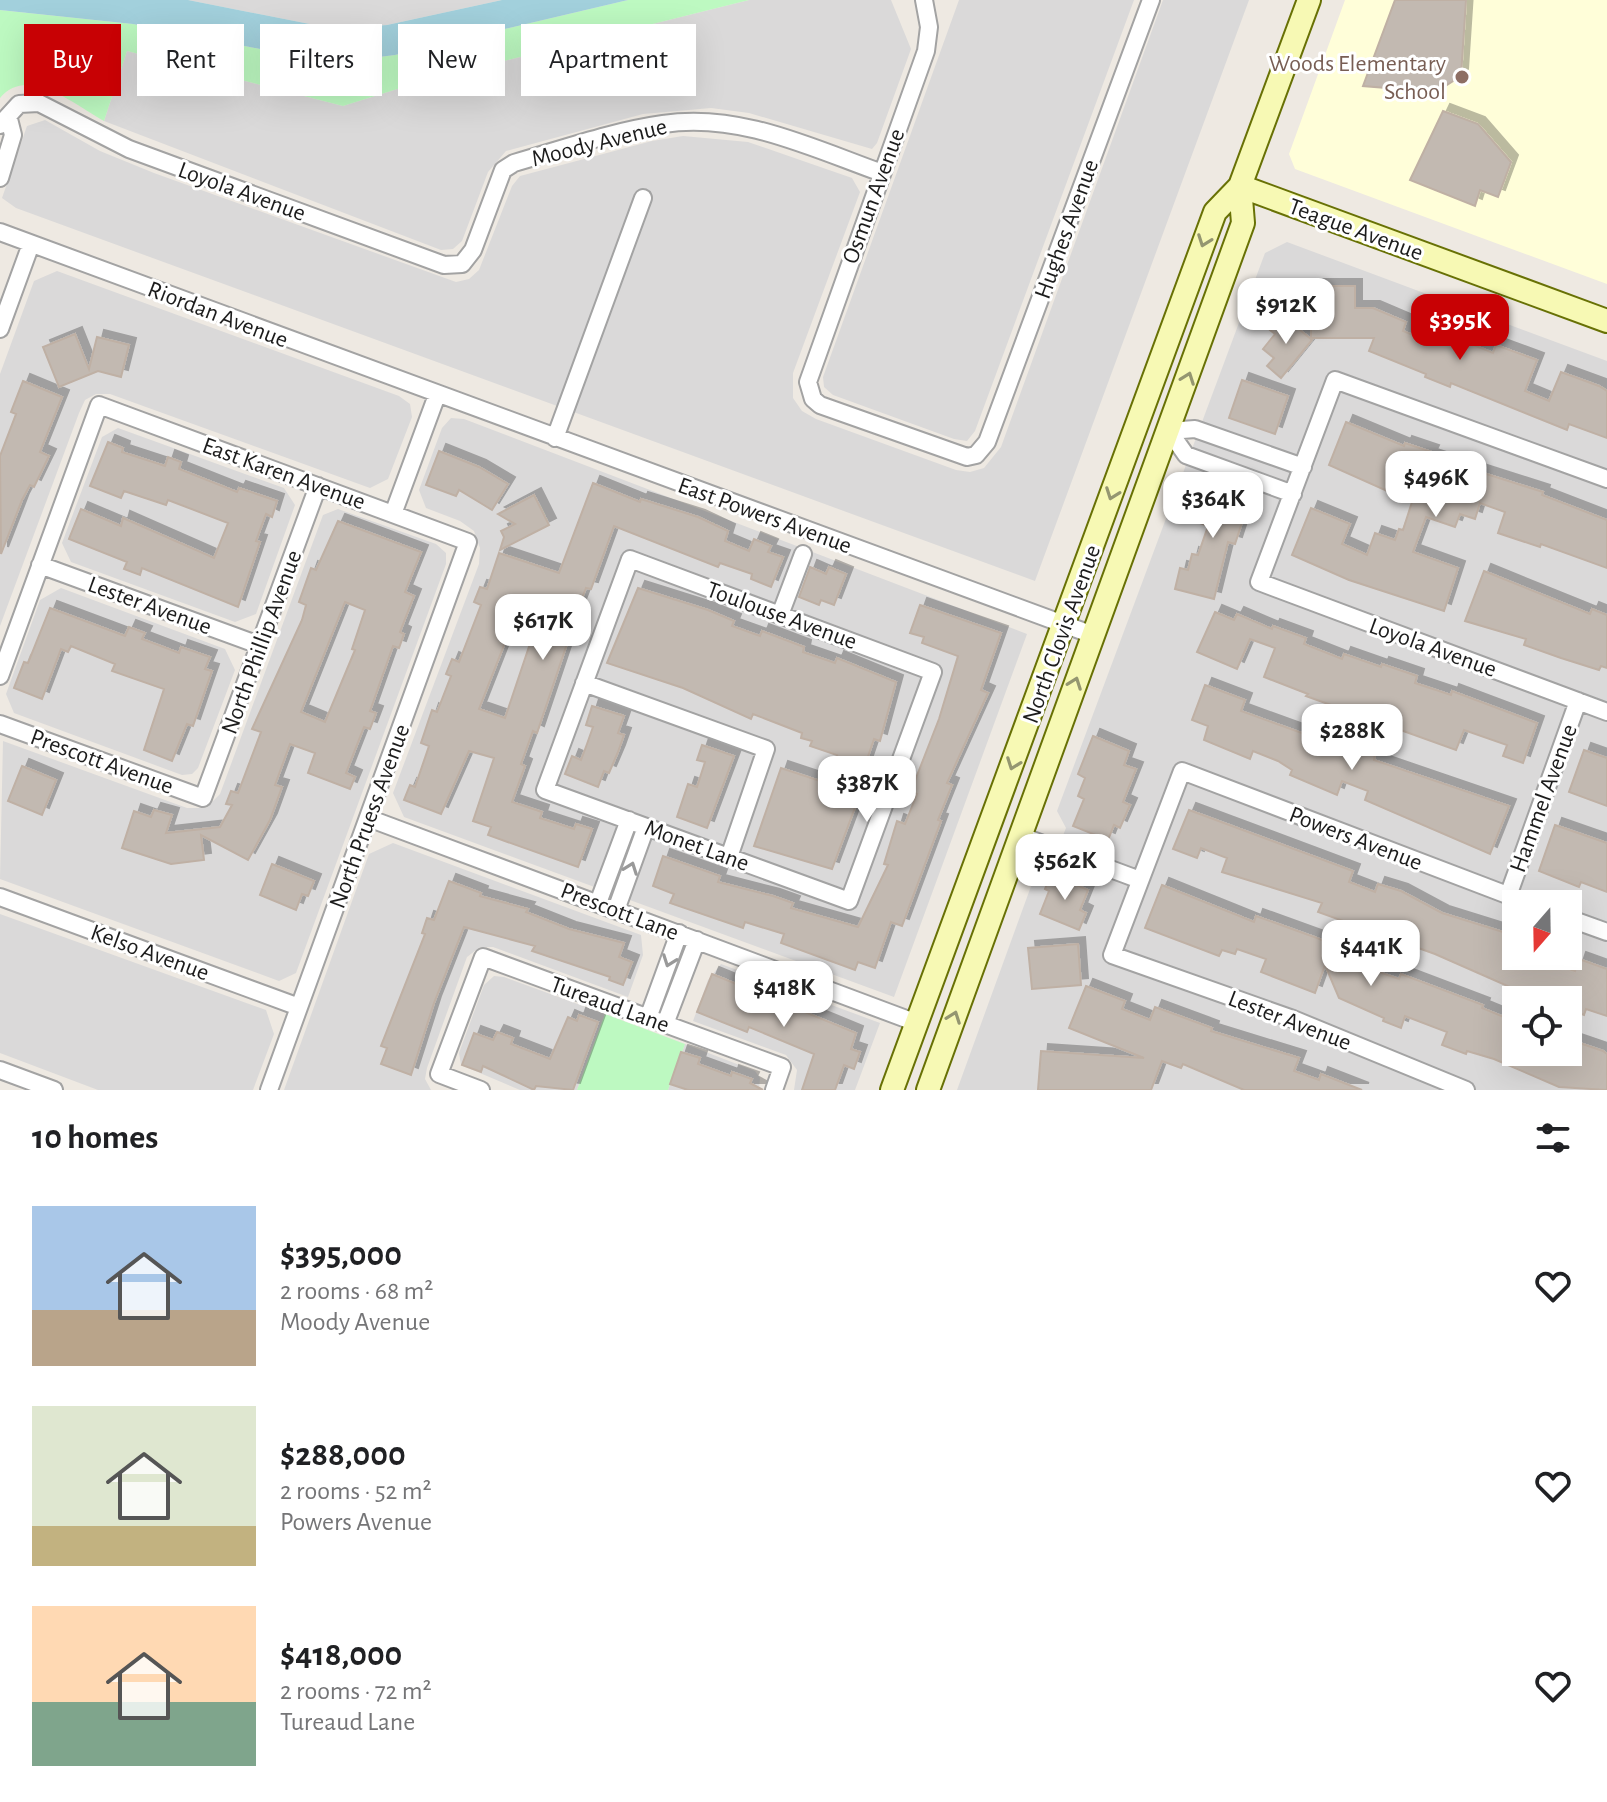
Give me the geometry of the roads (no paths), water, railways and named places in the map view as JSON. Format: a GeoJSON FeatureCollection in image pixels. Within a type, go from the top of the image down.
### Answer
{"type":"FeatureCollection","features":[{"type":"Feature","properties":{"kind":"main road","name":"North Clovis Avenue"},"geometry":{"type":"LineString","coordinates":[[892,1090],[1215,212],[1240,186],[1309,0]]}},
{"type":"Feature","properties":{"kind":"main road","name":"North Clovis Avenue"},"geometry":{"type":"LineString","coordinates":[[928,1090],[1243,223],[1240,186]]}},
{"type":"Feature","properties":{"kind":"main road","name":"Teague Avenue"},"geometry":{"type":"LineString","coordinates":[[1240,186],[1607,321]]}},
{"type":"Feature","properties":{"kind":"main road"},"geometry":{"type":"LineString","coordinates":[[908,1090],[925,1042],[917,1023]]}},
{"type":"Feature","properties":{"kind":"street","name":"Osmun Avenue"},"geometry":{"type":"LineString","coordinates":[[809,391],[809,372],[926,51],[929,27],[924,0]]}},
{"type":"Feature","properties":{"kind":"street","name":"Hughes Avenue"},"geometry":{"type":"LineString","coordinates":[[809,391],[820,405],[957,456],[976,455],[987,442],[1151,0]]}},
{"type":"Feature","properties":{"kind":"street","name":"Loyola Avenue"},"geometry":{"type":"LineString","coordinates":[[4,122],[19,104],[28,101],[39,103],[150,157],[444,265],[462,264],[473,250],[503,170]]}},
{"type":"Feature","properties":{"kind":"street"},"geometry":{"type":"LineString","coordinates":[[1,169],[13,135],[4,122]]}},
{"type":"Feature","properties":{"kind":"street","name":"Moody Avenue"},"geometry":{"type":"LineString","coordinates":[[503,170],[514,163],[642,128],[690,122],[721,124],[779,135],[882,173]]}},
{"type":"Feature","properties":{"kind":"street"},"geometry":{"type":"LineString","coordinates":[[555,438],[643,198]]}},
{"type":"Feature","properties":{"kind":"street","name":"Riordan Avenue"},"geometry":{"type":"LineString","coordinates":[[0,232],[437,395]]}},
{"type":"Feature","properties":{"kind":"street"},"geometry":{"type":"LineString","coordinates":[[0,329],[31,244]]}},
{"type":"Feature","properties":{"kind":"street"},"geometry":{"type":"LineString","coordinates":[[1169,431],[1186,455],[1293,494],[1335,380],[1607,479]]}},
{"type":"Feature","properties":{"kind":"street"},"geometry":{"type":"LineString","coordinates":[[393,514],[437,395]]}},
{"type":"Feature","properties":{"kind":"street","name":"East Powers Avenue"},"geometry":{"type":"LineString","coordinates":[[437,395],[1093,635]]}},
{"type":"Feature","properties":{"kind":"street","name":"East Karen Avenue"},"geometry":{"type":"LineString","coordinates":[[40,565],[99,405],[468,542]]}},
{"type":"Feature","properties":{"kind":"street"},"geometry":{"type":"LineString","coordinates":[[1139,421],[1169,431],[1196,429],[1303,467]]}},
{"type":"Feature","properties":{"kind":"street","name":"North Phillip Avenue"},"geometry":{"type":"LineString","coordinates":[[203,798],[318,486]]}},
{"type":"Feature","properties":{"kind":"street","name":"Loyola Avenue"},"geometry":{"type":"LineString","coordinates":[[1293,494],[1259,582],[1607,712]]}},
{"type":"Feature","properties":{"kind":"street","name":"North Pruess Avenue"},"geometry":{"type":"LineString","coordinates":[[269,1090],[468,542]]}},
{"type":"Feature","properties":{"kind":"street"},"geometry":{"type":"LineString","coordinates":[[780,615],[803,554]]}},
{"type":"Feature","properties":{"kind":"street","name":"Toulouse Avenue"},"geometry":{"type":"LineString","coordinates":[[584,683],[630,559],[933,672],[849,901]]}},
{"type":"Feature","properties":{"kind":"street"},"geometry":{"type":"LineString","coordinates":[[0,676],[40,565]]}},
{"type":"Feature","properties":{"kind":"street","name":"Lester Avenue"},"geometry":{"type":"LineString","coordinates":[[40,565],[259,645]]}},
{"type":"Feature","properties":{"kind":"street"},"geometry":{"type":"LineString","coordinates":[[584,683],[766,749],[729,857]]}},
{"type":"Feature","properties":{"kind":"street","name":"Monet Lane"},"geometry":{"type":"LineString","coordinates":[[584,683],[545,790],[849,901]]}},
{"type":"Feature","properties":{"kind":"street","name":"Hammel Avenue"},"geometry":{"type":"LineString","coordinates":[[1510,890],[1578,701]]}},
{"type":"Feature","properties":{"kind":"street","name":"Prescott Avenue"},"geometry":{"type":"LineString","coordinates":[[0,724],[203,798]]}},
{"type":"Feature","properties":{"kind":"street","name":"Powers Avenue"},"geometry":{"type":"LineString","coordinates":[[1140,880],[1182,771],[1502,894]]}},
{"type":"Feature","properties":{"kind":"street","name":"Prescott Lane"},"geometry":{"type":"LineString","coordinates":[[368,818],[917,1023]]}},
{"type":"Feature","properties":{"kind":"street"},"geometry":{"type":"LineString","coordinates":[[598,903],[629,820]]}},
{"type":"Feature","properties":{"kind":"street"},"geometry":{"type":"LineString","coordinates":[[616,910],[646,827]]}},
{"type":"Feature","properties":{"kind":"street"},"geometry":{"type":"LineString","coordinates":[[1019,835],[1140,880]]}},
{"type":"Feature","properties":{"kind":"street","name":"Lester Avenue"},"geometry":{"type":"LineString","coordinates":[[1140,880],[1112,955],[1293,1019],[1466,1090]]}},
{"type":"Feature","properties":{"kind":"street","name":"Kelso Avenue"},"geometry":{"type":"LineString","coordinates":[[0,897],[299,1007]]}},
{"type":"Feature","properties":{"kind":"street"},"geometry":{"type":"LineString","coordinates":[[1582,923],[1607,932]]}},
{"type":"Feature","properties":{"kind":"street"},"geometry":{"type":"LineString","coordinates":[[648,1018],[679,933]]}},
{"type":"Feature","properties":{"kind":"street"},"geometry":{"type":"LineString","coordinates":[[665,1024],[697,940]]}},
{"type":"Feature","properties":{"kind":"street","name":"Tureaud Lane"},"geometry":{"type":"LineString","coordinates":[[481,1090],[439,1074],[483,957],[782,1067],[774,1090]]}},
{"type":"Feature","properties":{"kind":"street"},"geometry":{"type":"LineString","coordinates":[[0,1070],[54,1090]]}},
{"type":"Feature","properties":{"kind":"water"},"geometry":{"type":"Polygon","coordinates":[[[0,0],[188,0],[310,24],[260,24],[260,49],[244,46],[244,24],[137,25],[0,10],[0,0]]]}},
{"type":"Feature","properties":{"kind":"water"},"geometry":{"type":"Polygon","coordinates":[[[502,0],[628,0],[505,29],[505,24],[398,24],[398,54],[382,57],[382,25],[502,0]]]}},
{"type":"Feature","properties":{"kind":"place","name":"Woods Elementary School"},"geometry":{"type":"Point","coordinates":[1462,77]}}]}
